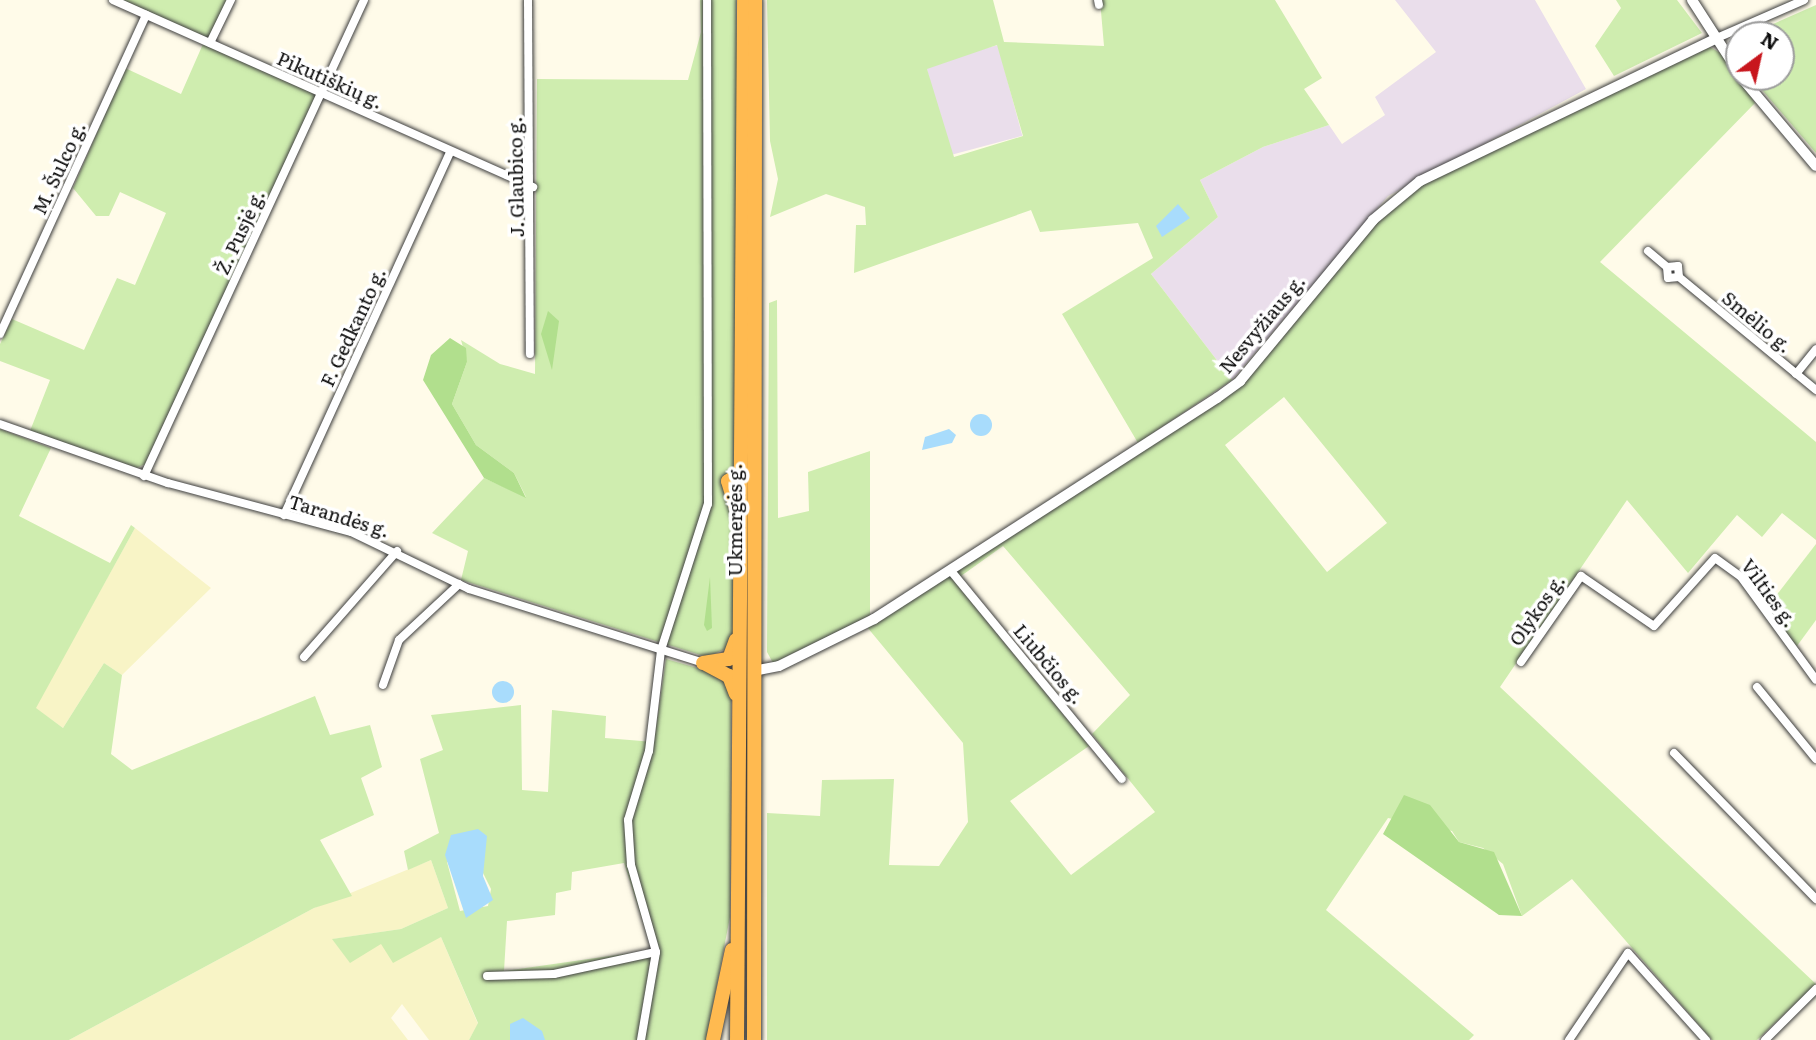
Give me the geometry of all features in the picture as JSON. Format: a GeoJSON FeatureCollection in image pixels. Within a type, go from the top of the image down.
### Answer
{"type":"FeatureCollection","features":[{"type":"Feature","properties":{"kind":"highway","name":"Ukmergės g."},"geometry":{"type":"LineString","coordinates":[[739,918],[742,526],[728,481],[742,473],[744,0]]}},
{"type":"Feature","properties":{"kind":"highway","name":"Ukmergės g."},"geometry":{"type":"LineString","coordinates":[[753,1040],[755,0]]}},
{"type":"Feature","properties":{"kind":"highway"},"geometry":{"type":"LineString","coordinates":[[742,473],[755,511]]}},
{"type":"Feature","properties":{"kind":"highway"},"geometry":{"type":"LineString","coordinates":[[703,663],[731,656],[741,616]]}},
{"type":"Feature","properties":{"kind":"highway"},"geometry":{"type":"LineString","coordinates":[[703,663],[729,676],[740,713]]}},
{"type":"Feature","properties":{"kind":"highway"},"geometry":{"type":"LineString","coordinates":[[713,1040],[739,918]]}},
{"type":"Feature","properties":{"kind":"highway"},"geometry":{"type":"LineString","coordinates":[[737,1040],[739,918]]}},
{"type":"Feature","properties":{"kind":"street","name":"Pikutiškių g."},"geometry":{"type":"LineString","coordinates":[[113,0],[533,187]]}},
{"type":"Feature","properties":{"kind":"street"},"geometry":{"type":"LineString","coordinates":[[210,43],[231,0]]}},
{"type":"Feature","properties":{"kind":"street","name":"Ž. Pusjė g."},"geometry":{"type":"LineString","coordinates":[[144,476],[364,0]]}},
{"type":"Feature","properties":{"kind":"street","name":"J. Glaubico g."},"geometry":{"type":"LineString","coordinates":[[528,0],[533,187],[530,354]]}},
{"type":"Feature","properties":{"kind":"street"},"geometry":{"type":"LineString","coordinates":[[641,1040],[656,952],[631,865],[628,820],[649,751],[661,650],[708,504],[707,0]]}},
{"type":"Feature","properties":{"kind":"street"},"geometry":{"type":"LineString","coordinates":[[1692,0],[1725,51]]}},
{"type":"Feature","properties":{"kind":"street"},"geometry":{"type":"LineString","coordinates":[[1717,38],[1804,0]]}},
{"type":"Feature","properties":{"kind":"street","name":"M. Šulco g."},"geometry":{"type":"LineString","coordinates":[[0,334],[146,15]]}},
{"type":"Feature","properties":{"kind":"street","name":"Nesvyžiaus g."},"geometry":{"type":"LineString","coordinates":[[753,671],[779,666],[844,634],[951,571],[1240,381],[1356,238],[1403,192],[1564,107],[1717,38]]}},
{"type":"Feature","properties":{"kind":"street"},"geometry":{"type":"LineString","coordinates":[[1753,91],[1816,166]]}},
{"type":"Feature","properties":{"kind":"street","name":"F. Gedkanto g."},"geometry":{"type":"LineString","coordinates":[[284,515],[450,152]]}},
{"type":"Feature","properties":{"kind":"street","name":"Smėlio g."},"geometry":{"type":"LineString","coordinates":[[1648,251],[1668,267],[1668,278],[1679,277],[1816,390]]}},
{"type":"Feature","properties":{"kind":"street"},"geometry":{"type":"LineString","coordinates":[[1796,374],[1816,349]]}},
{"type":"Feature","properties":{"kind":"street","name":"Tarandės g."},"geometry":{"type":"LineString","coordinates":[[0,424],[144,476],[284,515],[397,551],[459,584],[703,663]]}},
{"type":"Feature","properties":{"kind":"street"},"geometry":{"type":"LineString","coordinates":[[304,657],[397,551]]}},
{"type":"Feature","properties":{"kind":"street","name":"Vilties g."},"geometry":{"type":"LineString","coordinates":[[1646,624],[1660,624],[1707,564],[1722,559],[1816,680]]}},
{"type":"Feature","properties":{"kind":"street","name":"Liubčios g."},"geometry":{"type":"LineString","coordinates":[[951,571],[1122,779]]}},
{"type":"Feature","properties":{"kind":"street","name":"Olykos g."},"geometry":{"type":"LineString","coordinates":[[1521,662],[1584,575],[1646,624]]}},
{"type":"Feature","properties":{"kind":"street"},"geometry":{"type":"LineString","coordinates":[[383,685],[399,640],[459,584]]}},
{"type":"Feature","properties":{"kind":"street"},"geometry":{"type":"LineString","coordinates":[[1757,687],[1816,759]]}},
{"type":"Feature","properties":{"kind":"street"},"geometry":{"type":"LineString","coordinates":[[1674,754],[1816,899]]}},
{"type":"Feature","properties":{"kind":"street"},"geometry":{"type":"LineString","coordinates":[[487,976],[554,974],[656,952]]}},
{"type":"Feature","properties":{"kind":"street"},"geometry":{"type":"LineString","coordinates":[[1569,1040],[1628,953],[1706,1040]]}},
{"type":"Feature","properties":{"kind":"street"},"geometry":{"type":"LineString","coordinates":[[1765,1040],[1816,989]]}},
{"type":"Feature","properties":{"kind":"shaded area"},"geometry":{"type":"Polygon","coordinates":[[[1395,0],[1535,0],[1586,89],[1388,196],[1232,380],[1151,274],[1218,217],[1200,180],[1263,147],[1329,125],[1342,144],[1385,115],[1375,97],[1436,52],[1395,0]]]}},
{"type":"Feature","properties":{"kind":"shaded area"},"geometry":{"type":"Polygon","coordinates":[[[998,45],[1022,136],[950,155],[926,64],[998,45]]]}},
{"type":"Feature","properties":{"kind":"shaded area"},"geometry":{"type":"Polygon","coordinates":[[[135,528],[211,588],[122,675],[104,663],[63,728],[35,708],[135,528]]]}},
{"type":"Feature","properties":{"kind":"shaded area"},"geometry":{"type":"Polygon","coordinates":[[[431,860],[448,908],[401,929],[333,939],[381,944],[441,937],[478,1024],[469,1040],[429,1040],[402,1004],[391,1018],[408,1040],[69,1040],[314,908],[431,860]]]}},
{"type":"Feature","properties":{"kind":"green space"},"geometry":{"type":"Polygon","coordinates":[[[121,0],[228,0],[208,39],[121,0]]]}},
{"type":"Feature","properties":{"kind":"green space"},"geometry":{"type":"Polygon","coordinates":[[[700,0],[736,0],[737,57],[735,466],[723,478],[734,513],[734,645],[707,657],[461,580],[468,551],[432,533],[484,478],[526,497],[514,473],[476,445],[452,404],[467,362],[461,340],[500,364],[535,374],[537,79],[688,80],[701,32],[700,0]]]}},
{"type":"Feature","properties":{"kind":"green space"},"geometry":{"type":"Polygon","coordinates":[[[767,0],[993,0],[1004,42],[1104,46],[1100,0],[1275,0],[1322,78],[1304,89],[1329,125],[1263,147],[1200,180],[1218,217],[1151,274],[1232,380],[1138,443],[1062,314],[1153,258],[1138,223],[1040,232],[1031,210],[854,273],[856,225],[866,225],[865,207],[826,194],[770,217],[778,179],[770,141],[767,0]],[[997,45],[927,69],[954,157],[1023,136],[997,45]]]}},
{"type":"Feature","properties":{"kind":"green space"},"geometry":{"type":"Polygon","coordinates":[[[1616,0],[1677,0],[1702,33],[1614,76],[1595,46],[1621,8],[1616,0]]]}},
{"type":"Feature","properties":{"kind":"green space"},"geometry":{"type":"Polygon","coordinates":[[[1816,5],[1816,153],[1763,91],[1795,91],[1795,21],[1780,21],[1816,5]]]}},
{"type":"Feature","properties":{"kind":"green space"},"geometry":{"type":"Polygon","coordinates":[[[203,44],[317,95],[145,464],[137,468],[30,431],[50,380],[0,361],[0,344],[12,319],[84,350],[117,278],[135,285],[166,213],[120,192],[109,216],[96,216],[73,188],[125,68],[181,94],[203,44]]]}},
{"type":"Feature","properties":{"kind":"green space"},"geometry":{"type":"Polygon","coordinates":[[[1710,47],[1725,58],[1725,91],[1747,91],[1755,103],[1600,262],[1816,442],[1816,540],[1782,513],[1762,537],[1737,515],[1688,573],[1627,500],[1500,687],[1816,984],[1757,1040],[1712,1040],[1572,879],[1522,916],[1503,864],[1483,848],[1459,842],[1452,831],[1388,818],[1326,910],[1474,1035],[1469,1040],[767,1040],[767,813],[820,816],[822,780],[894,779],[889,865],[939,866],[968,822],[963,743],[867,627],[1226,398],[1381,218],[1428,180],[1710,47]],[[1284,397],[1225,445],[1327,572],[1387,523],[1284,397]],[[1003,546],[954,581],[1089,746],[1010,801],[1071,875],[1155,812],[1092,734],[1130,695],[1003,546]]]}},
{"type":"Feature","properties":{"kind":"green space"},"geometry":{"type":"Polygon","coordinates":[[[777,300],[778,518],[809,511],[808,472],[870,451],[870,616],[773,663],[767,652],[769,303],[777,300]]]}},
{"type":"Feature","properties":{"kind":"green space"},"geometry":{"type":"Polygon","coordinates":[[[548,311],[559,321],[552,370],[541,334],[548,311]]]}},
{"type":"Feature","properties":{"kind":"green space"},"geometry":{"type":"Polygon","coordinates":[[[450,338],[466,348],[467,362],[452,404],[476,445],[514,473],[526,498],[484,478],[423,380],[431,355],[450,338]]]}},
{"type":"Feature","properties":{"kind":"green space"},"geometry":{"type":"Polygon","coordinates":[[[0,429],[51,448],[19,516],[110,563],[131,525],[135,528],[36,708],[63,728],[104,663],[122,675],[111,754],[132,770],[315,696],[330,735],[370,725],[382,767],[361,778],[374,815],[320,840],[352,896],[314,908],[69,1040],[0,1040],[0,429]]]}},
{"type":"Feature","properties":{"kind":"green space"},"geometry":{"type":"Polygon","coordinates":[[[1816,544],[1816,620],[1797,646],[1765,610],[1816,544]]]}},
{"type":"Feature","properties":{"kind":"green space"},"geometry":{"type":"Polygon","coordinates":[[[710,577],[712,628],[707,631],[704,625],[710,577]]]}},
{"type":"Feature","properties":{"kind":"green space"},"geometry":{"type":"Polygon","coordinates":[[[666,659],[722,675],[731,689],[730,917],[706,1040],[469,1040],[478,1023],[441,937],[393,963],[381,944],[350,963],[332,939],[401,929],[448,908],[431,860],[408,870],[404,851],[439,833],[420,759],[443,750],[431,715],[521,705],[522,790],[548,792],[552,710],[606,716],[605,738],[654,742],[666,659]],[[447,862],[460,911],[488,906],[491,889],[482,871],[447,862]],[[624,863],[572,872],[571,890],[556,893],[555,915],[507,921],[504,971],[652,950],[624,863]]]}},
{"type":"Feature","properties":{"kind":"green space"},"geometry":{"type":"Polygon","coordinates":[[[1404,795],[1430,805],[1459,842],[1494,852],[1522,916],[1499,915],[1383,834],[1404,795]]]}},
{"type":"Feature","properties":{"kind":"water"},"geometry":{"type":"Polygon","coordinates":[[[1178,204],[1190,218],[1162,237],[1156,226],[1178,204]]]}},
{"type":"Feature","properties":{"kind":"water"},"geometry":{"type":"Polygon","coordinates":[[[981,414],[991,421],[992,425],[985,435],[981,436],[971,429],[970,425],[977,415],[981,414]]]}},
{"type":"Feature","properties":{"kind":"water"},"geometry":{"type":"Polygon","coordinates":[[[949,429],[956,435],[952,443],[922,450],[925,437],[949,429]]]}},
{"type":"Feature","properties":{"kind":"water"},"geometry":{"type":"Polygon","coordinates":[[[503,681],[511,684],[514,692],[511,700],[503,703],[495,700],[492,692],[495,684],[503,681]]]}},
{"type":"Feature","properties":{"kind":"water"},"geometry":{"type":"Polygon","coordinates":[[[478,829],[487,836],[483,876],[493,900],[466,918],[445,855],[451,835],[478,829]]]}},
{"type":"Feature","properties":{"kind":"water"},"geometry":{"type":"Polygon","coordinates":[[[523,1018],[542,1031],[545,1040],[510,1040],[510,1024],[523,1018]]]}}]}
